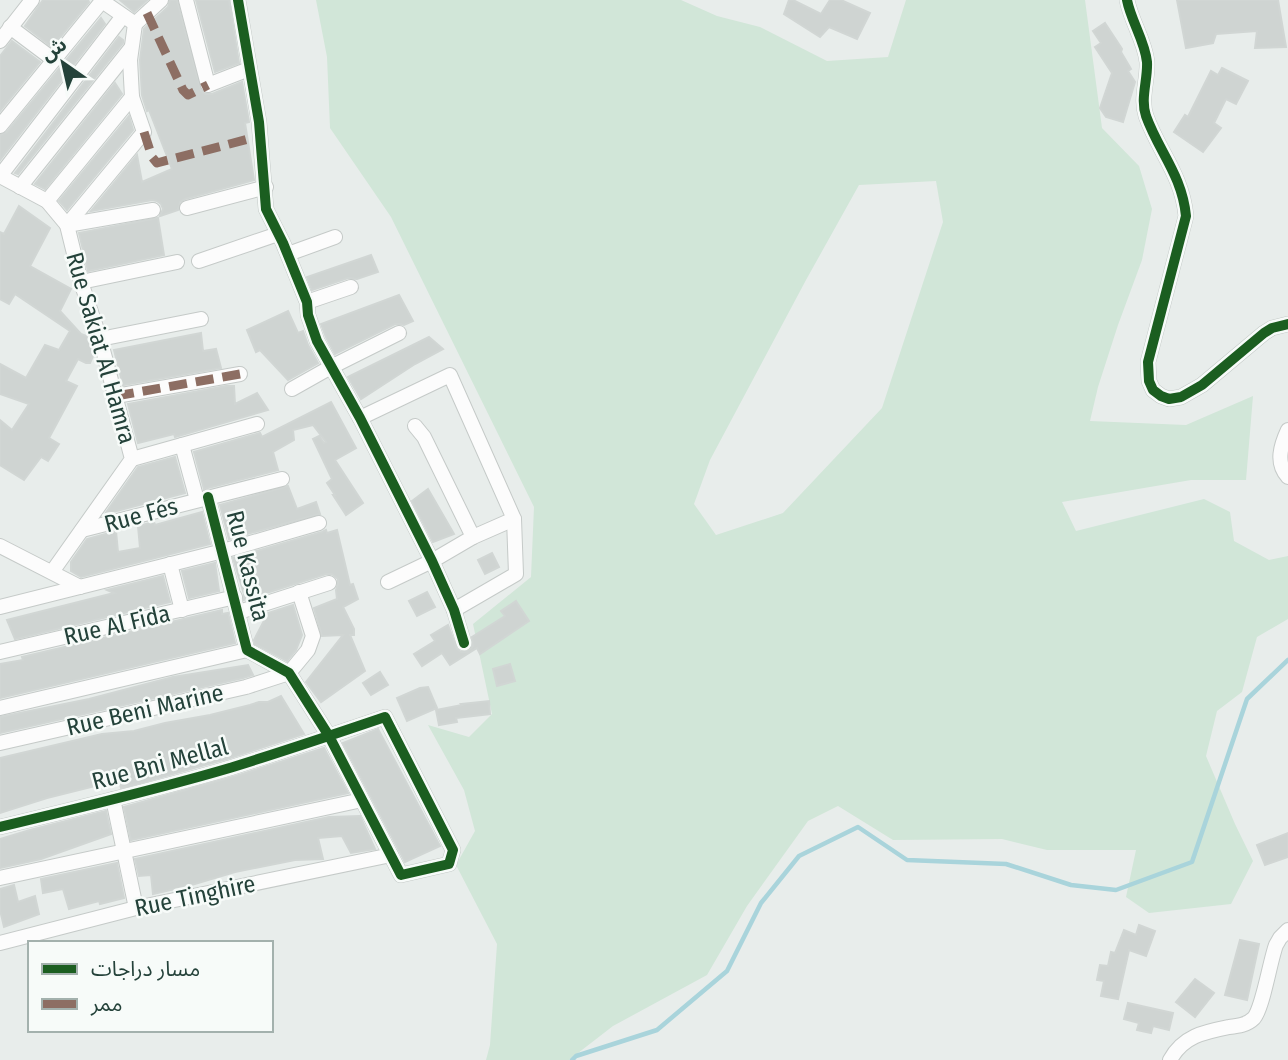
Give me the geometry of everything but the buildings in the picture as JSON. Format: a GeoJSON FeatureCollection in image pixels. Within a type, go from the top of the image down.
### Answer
{"type":"FeatureCollection","features":[{"type":"Feature","properties":{"kind":"street"},"geometry":{"type":"LineString","coordinates":[[0,41],[5,27],[22,0]]}},
{"type":"Feature","properties":{"kind":"street"},"geometry":{"type":"LineString","coordinates":[[5,27],[32,0]]}},
{"type":"Feature","properties":{"kind":"street"},"geometry":{"type":"LineString","coordinates":[[67,225],[47,201],[0,176],[129,20],[161,0]]}},
{"type":"Feature","properties":{"kind":"street"},"geometry":{"type":"LineString","coordinates":[[186,0],[208,85],[249,69]]}},
{"type":"Feature","properties":{"kind":"street"},"geometry":{"type":"LineString","coordinates":[[238,0],[259,122],[266,209],[307,302],[313,330],[432,561],[454,610],[464,643]]}},
{"type":"Feature","properties":{"kind":"street"},"geometry":{"type":"LineString","coordinates":[[1127,0],[1146,59],[1143,102],[1146,114],[1184,197],[1186,216],[1148,362],[1149,381],[1153,390],[1169,399],[1181,397],[1202,385],[1264,333],[1288,324]]}},
{"type":"Feature","properties":{"kind":"street"},"geometry":{"type":"LineString","coordinates":[[0,126],[102,1],[129,20]]}},
{"type":"Feature","properties":{"kind":"street"},"geometry":{"type":"LineString","coordinates":[[67,225],[144,132],[132,97],[129,20]]}},
{"type":"Feature","properties":{"kind":"street"},"geometry":{"type":"LineString","coordinates":[[5,27],[54,60]]}},
{"type":"Feature","properties":{"kind":"street"},"geometry":{"type":"LineString","coordinates":[[20,187],[131,48]]}},
{"type":"Feature","properties":{"kind":"street"},"geometry":{"type":"LineString","coordinates":[[47,201],[132,97]]}},
{"type":"Feature","properties":{"kind":"street"},"geometry":{"type":"LineString","coordinates":[[187,208],[265,187]]}},
{"type":"Feature","properties":{"kind":"street"},"geometry":{"type":"LineString","coordinates":[[67,225],[153,210]]}},
{"type":"Feature","properties":{"kind":"street","name":"Rue Sakiat Al Hamra"},"geometry":{"type":"LineString","coordinates":[[52,572],[132,459],[67,225]]}},
{"type":"Feature","properties":{"kind":"street"},"geometry":{"type":"LineString","coordinates":[[199,261],[278,234]]}},
{"type":"Feature","properties":{"kind":"street"},"geometry":{"type":"LineString","coordinates":[[288,254],[335,237]]}},
{"type":"Feature","properties":{"kind":"street"},"geometry":{"type":"LineString","coordinates":[[81,282],[177,262]]}},
{"type":"Feature","properties":{"kind":"street"},"geometry":{"type":"LineString","coordinates":[[307,302],[351,286]]}},
{"type":"Feature","properties":{"kind":"street"},"geometry":{"type":"LineString","coordinates":[[100,339],[201,319]]}},
{"type":"Feature","properties":{"kind":"street"},"geometry":{"type":"LineString","coordinates":[[292,389],[399,332]]}},
{"type":"Feature","properties":{"kind":"street"},"geometry":{"type":"LineString","coordinates":[[116,396],[240,374]]}},
{"type":"Feature","properties":{"kind":"street"},"geometry":{"type":"LineString","coordinates":[[360,418],[450,374],[514,519],[516,574],[454,610]]}},
{"type":"Feature","properties":{"kind":"street"},"geometry":{"type":"LineString","coordinates":[[132,459],[257,424]]}},
{"type":"Feature","properties":{"kind":"street"},"geometry":{"type":"LineString","coordinates":[[415,426],[424,437],[473,537]]}},
{"type":"Feature","properties":{"kind":"street"},"geometry":{"type":"LineString","coordinates":[[1288,430],[1280,460],[1281,468],[1288,477]]}},
{"type":"Feature","properties":{"kind":"street","name":"Rue Kassita"},"geometry":{"type":"LineString","coordinates":[[181,445],[223,551],[247,650],[289,673],[329,736],[401,875]]}},
{"type":"Feature","properties":{"kind":"street","name":"Rue Fés"},"geometry":{"type":"LineString","coordinates":[[82,530],[282,479]]}},
{"type":"Feature","properties":{"kind":"street"},"geometry":{"type":"LineString","coordinates":[[388,582],[473,537],[514,519]]}},
{"type":"Feature","properties":{"kind":"street"},"geometry":{"type":"LineString","coordinates":[[0,607],[223,551],[319,523]]}},
{"type":"Feature","properties":{"kind":"street"},"geometry":{"type":"LineString","coordinates":[[0,546],[80,587]]}},
{"type":"Feature","properties":{"kind":"street"},"geometry":{"type":"LineString","coordinates":[[170,564],[182,610]]}},
{"type":"Feature","properties":{"kind":"street","name":"Rue Al Fida"},"geometry":{"type":"LineString","coordinates":[[0,652],[182,610],[237,605],[329,583]]}},
{"type":"Feature","properties":{"kind":"street"},"geometry":{"type":"LineString","coordinates":[[289,673],[308,650],[313,636],[299,592]]}},
{"type":"Feature","properties":{"kind":"street"},"geometry":{"type":"LineString","coordinates":[[0,708],[247,650]]}},
{"type":"Feature","properties":{"kind":"street","name":"Rue Beni Marine"},"geometry":{"type":"LineString","coordinates":[[0,743],[246,687],[289,673]]}},
{"type":"Feature","properties":{"kind":"street","name":"Rue Bni Mellal"},"geometry":{"type":"LineString","coordinates":[[0,827],[232,767],[385,717],[453,850],[449,864],[401,875]]}},
{"type":"Feature","properties":{"kind":"street"},"geometry":{"type":"LineString","coordinates":[[113,799],[136,908]]}},
{"type":"Feature","properties":{"kind":"street"},"geometry":{"type":"LineString","coordinates":[[0,878],[362,800]]}},
{"type":"Feature","properties":{"kind":"street","name":"Rue Tinghire"},"geometry":{"type":"LineString","coordinates":[[0,943],[136,908],[391,856]]}},
{"type":"Feature","properties":{"kind":"street"},"geometry":{"type":"LineString","coordinates":[[1170,1060],[1177,1049],[1191,1037],[1242,1025],[1253,1018],[1259,1006],[1276,945],[1288,930]]}},
{"type":"Feature","properties":{"kind":"green space"},"geometry":{"type":"Polygon","coordinates":[[[316,0],[681,0],[717,16],[760,27],[827,61],[888,57],[906,0],[1085,0],[1102,128],[1139,166],[1152,209],[1142,260],[1118,325],[1090,421],[1186,425],[1253,396],[1246,480],[1191,480],[1062,502],[1076,531],[1204,499],[1230,512],[1234,541],[1269,560],[1288,556],[1288,619],[1257,637],[1242,692],[1217,711],[1206,756],[1253,861],[1231,904],[1149,913],[1126,897],[1136,850],[1047,850],[1002,839],[893,840],[838,806],[808,821],[747,906],[707,975],[613,1026],[569,1060],[486,1060],[490,1045],[497,944],[456,865],[475,831],[464,790],[428,725],[469,737],[492,714],[473,624],[531,577],[534,507],[391,217],[330,128],[327,57],[316,0]],[[936,181],[859,185],[710,460],[694,504],[716,535],[783,513],[882,408],[943,222],[936,181]]]}},
{"type":"Feature","properties":{"kind":"waterway"},"geometry":{"type":"LineString","coordinates":[[572,1060],[576,1056],[657,1030],[727,971],[761,903],[799,856],[858,827],[907,860],[1006,864],[1071,885],[1116,890],[1192,862],[1247,699],[1288,660]]}},
{"type":"Feature","properties":{"kind":"marked path"},"geometry":{"type":"LineString","coordinates":[[147,13],[183,90],[188,95],[208,85]]}},
{"type":"Feature","properties":{"kind":"marked path"},"geometry":{"type":"LineString","coordinates":[[144,132],[152,157],[157,163],[260,136]]}},
{"type":"Feature","properties":{"kind":"marked path"},"geometry":{"type":"LineString","coordinates":[[116,396],[240,374]]}},
{"type":"Feature","properties":{"kind":"cycle path"},"geometry":{"type":"LineString","coordinates":[[238,0],[259,122],[266,209],[307,302],[308,315],[317,341],[360,418],[432,561],[454,610],[464,643]]}},
{"type":"Feature","properties":{"kind":"cycle path"},"geometry":{"type":"LineString","coordinates":[[1127,0],[1146,54],[1146,116],[1180,188],[1186,216],[1148,362],[1149,381],[1153,390],[1169,399],[1181,397],[1202,385],[1264,333],[1288,324]]}},
{"type":"Feature","properties":{"kind":"cycle path"},"geometry":{"type":"LineString","coordinates":[[0,827],[204,775],[271,755],[328,736],[347,730],[385,717],[453,850],[449,864],[401,875],[329,736],[289,673],[247,650],[208,497]]}}]}
